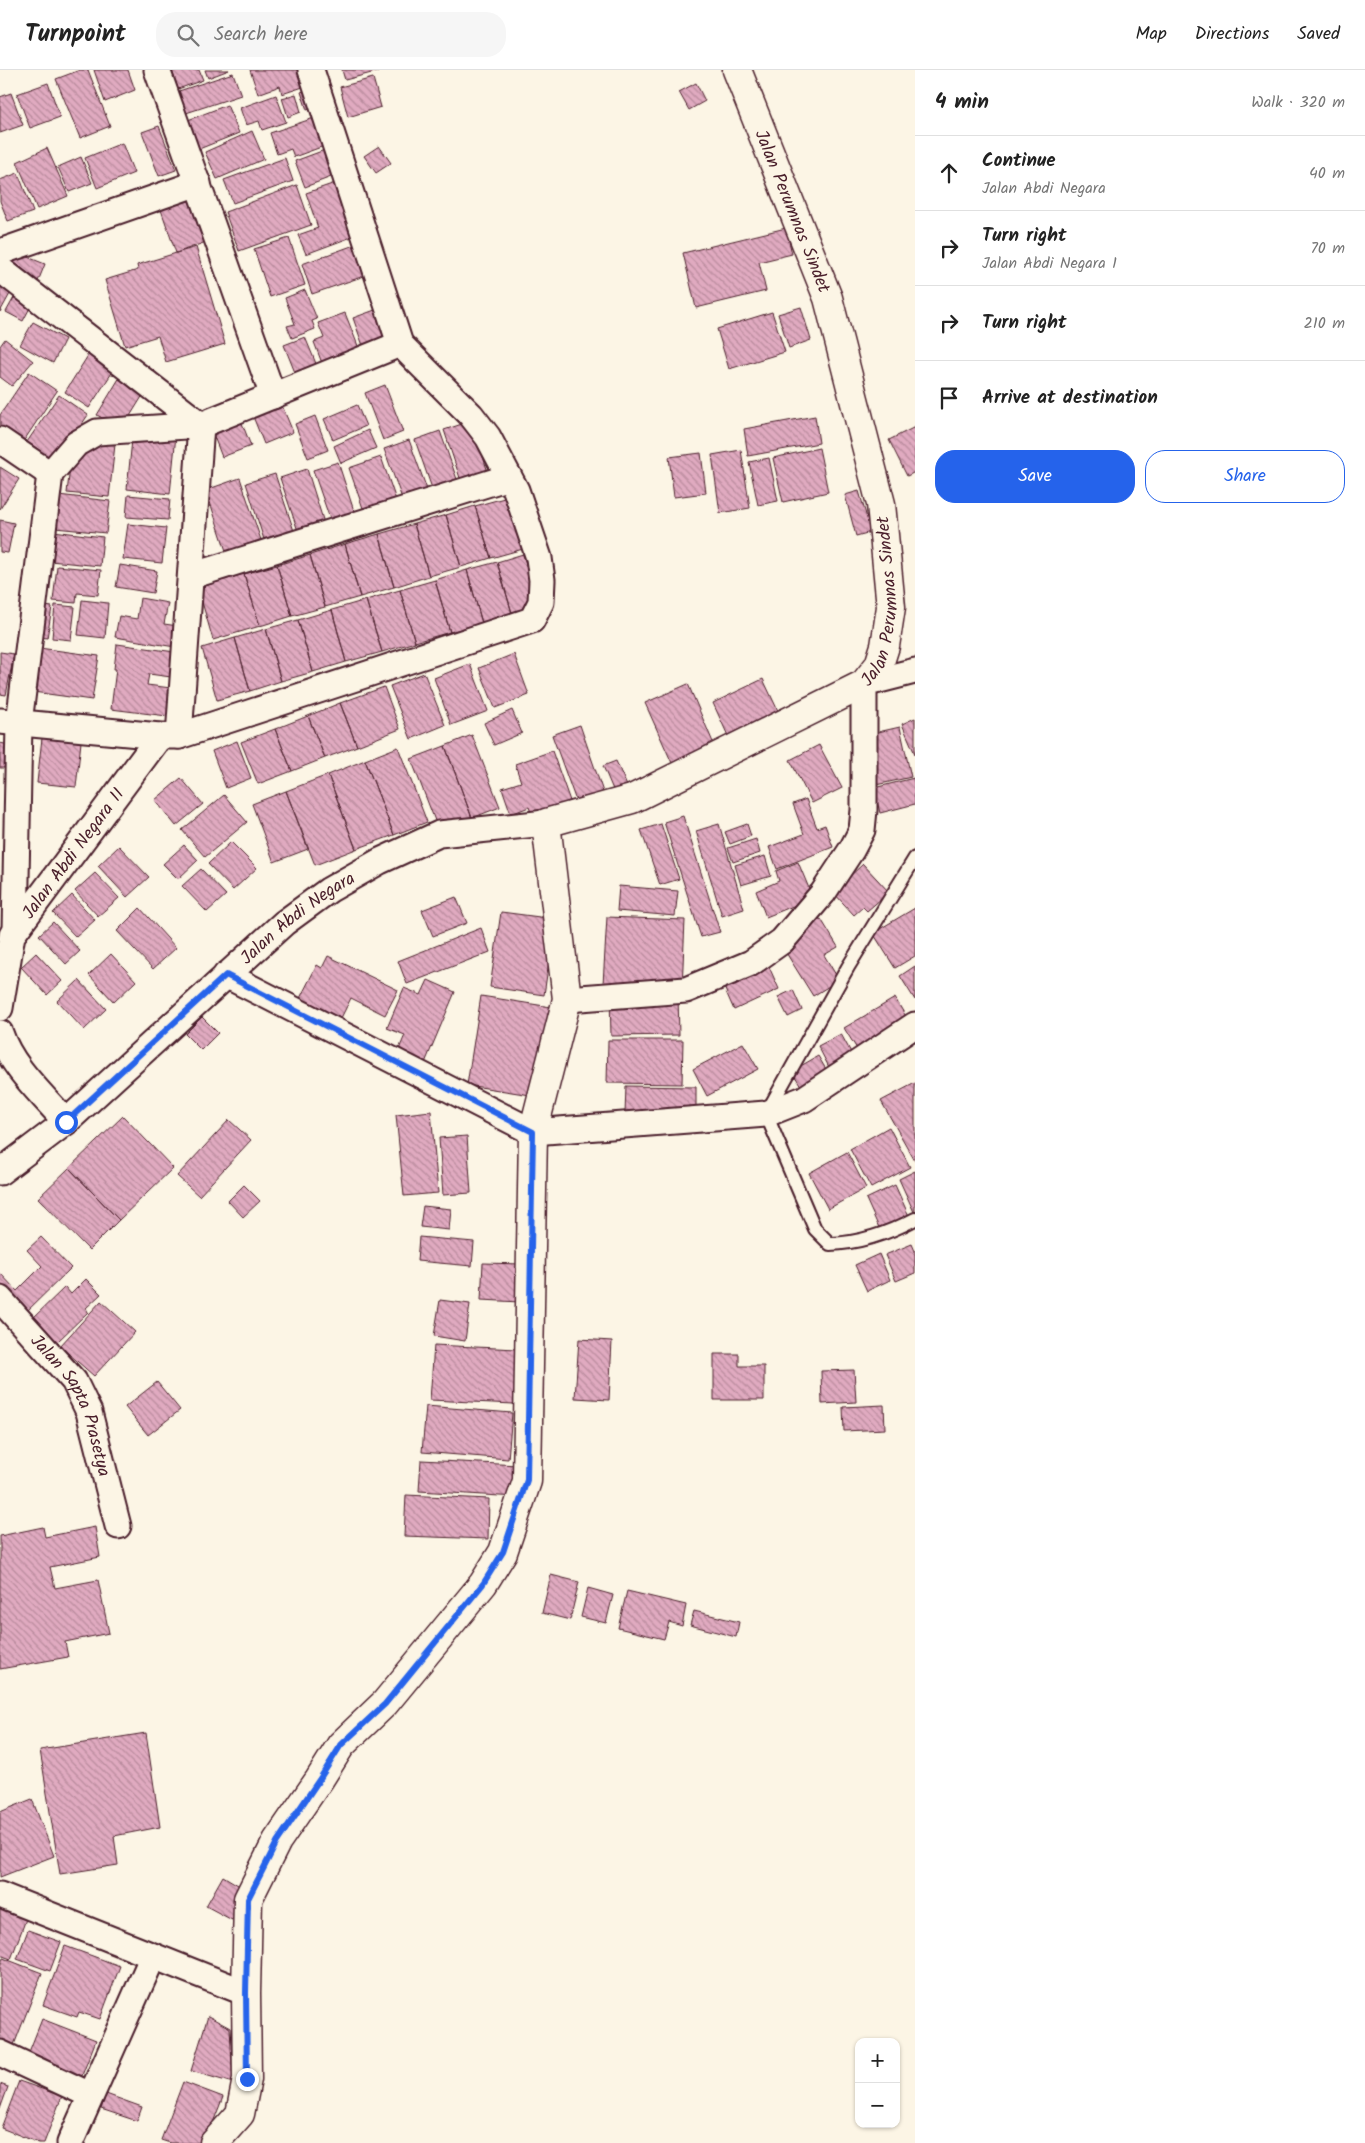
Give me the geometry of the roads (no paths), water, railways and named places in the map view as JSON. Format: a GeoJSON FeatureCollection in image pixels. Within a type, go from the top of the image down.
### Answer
{"type":"FeatureCollection","features":[{"type":"Feature","properties":{"kind":"street"},"geometry":{"type":"LineString","coordinates":[[157,70],[273,396]]}},
{"type":"Feature","properties":{"kind":"street"},"geometry":{"type":"LineString","coordinates":[[9,722],[170,736],[532,620],[541,602],[542,580],[539,558],[516,490],[488,437],[471,415],[400,344],[312,70]]}},
{"type":"Feature","properties":{"kind":"street","name":"Jalan Perumnas Sindet"},"geometry":{"type":"LineString","coordinates":[[546,823],[632,799],[864,684],[879,665],[885,646],[891,607],[881,504],[828,298],[738,70]]}},
{"type":"Feature","properties":{"kind":"street"},"geometry":{"type":"LineString","coordinates":[[0,252],[198,184]]}},
{"type":"Feature","properties":{"kind":"street"},"geometry":{"type":"LineString","coordinates":[[0,269],[201,425]]}},
{"type":"Feature","properties":{"kind":"street"},"geometry":{"type":"LineString","coordinates":[[15,931],[9,722],[50,474],[76,444],[97,432],[201,425],[400,344]]}},
{"type":"Feature","properties":{"kind":"street"},"geometry":{"type":"LineString","coordinates":[[170,736],[191,576],[201,425]]}},
{"type":"Feature","properties":{"kind":"street"},"geometry":{"type":"LineString","coordinates":[[0,440],[50,474]]}},
{"type":"Feature","properties":{"kind":"street"},"geometry":{"type":"LineString","coordinates":[[191,576],[509,477]]}},
{"type":"Feature","properties":{"kind":"street"},"geometry":{"type":"LineString","coordinates":[[567,999],[686,990],[751,963],[782,940],[823,893],[862,830],[864,810],[864,684],[915,671]]}},
{"type":"Feature","properties":{"kind":"street","name":"Jalan Abdi Negara II"},"geometry":{"type":"LineString","coordinates":[[0,1008],[12,935],[170,736]]}},
{"type":"Feature","properties":{"kind":"street"},"geometry":{"type":"LineString","coordinates":[[214,2143],[240,2114],[247,2079],[248,1899],[277,1842],[341,1745],[385,1704],[483,1584],[503,1552],[516,1518],[527,1480],[529,1452],[533,1132],[567,999],[546,823]]}},
{"type":"Feature","properties":{"kind":"street","name":"Jalan Abdi Negara"},"geometry":{"type":"LineString","coordinates":[[0,1172],[66,1122],[284,923],[329,890],[380,861],[439,834],[546,823]]}},
{"type":"Feature","properties":{"kind":"street"},"geometry":{"type":"LineString","coordinates":[[226,975],[533,1132],[766,1114],[804,1099],[915,1025]]}},
{"type":"Feature","properties":{"kind":"street"},"geometry":{"type":"LineString","coordinates":[[0,1033],[4,1047],[14,1062],[66,1122]]}},
{"type":"Feature","properties":{"kind":"street","name":"Jalan Sapta Prasetya"},"geometry":{"type":"LineString","coordinates":[[0,1299],[74,1381],[89,1412],[118,1526]]}},
{"type":"Feature","properties":{"kind":"street"},"geometry":{"type":"LineString","coordinates":[[0,1895],[246,1993]]}},
{"type":"Feature","properties":{"kind":"street"},"geometry":{"type":"LineString","coordinates":[[70,2143],[153,1956]]}},
{"type":"Feature","properties":{"kind":"street"},"geometry":{"type":"LineString","coordinates":[[0,2053],[90,2095]]}},
{"type":"Feature","properties":{"kind":"lane"},"geometry":{"type":"LineString","coordinates":[[915,858],[848,967],[766,1114],[815,1229],[830,1244],[845,1244],[867,1238],[899,1227],[915,1219]]}}]}
